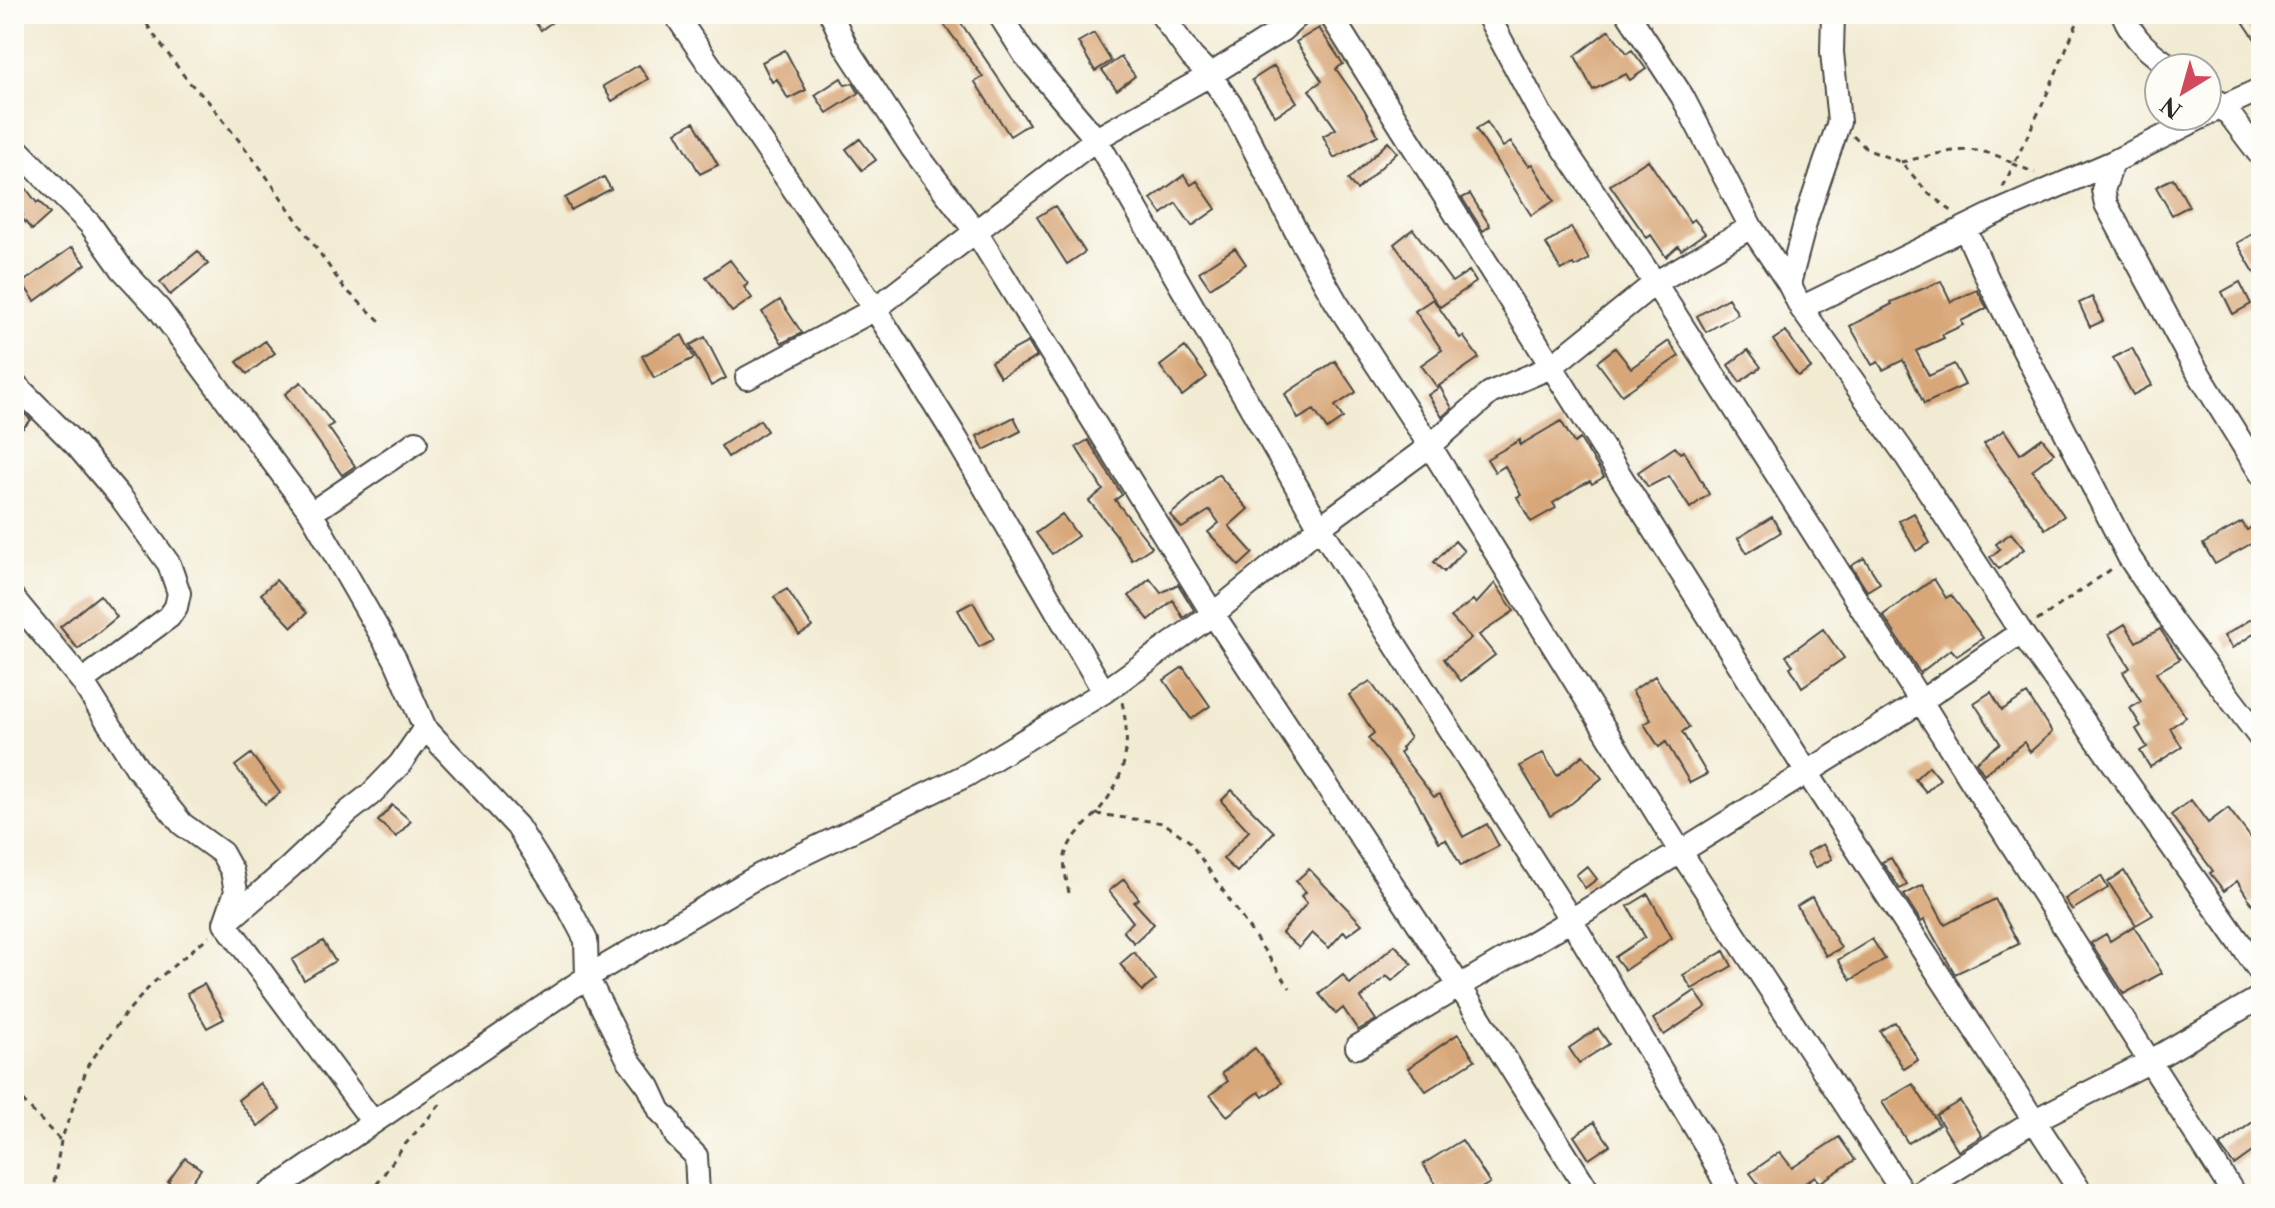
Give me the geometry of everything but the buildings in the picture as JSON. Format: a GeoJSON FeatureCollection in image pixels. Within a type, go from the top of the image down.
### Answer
{"type":"FeatureCollection","features":[{"type":"Feature","properties":{"kind":"street"},"geometry":{"type":"LineString","coordinates":[[675,14],[875,309],[1110,687]]}},
{"type":"Feature","properties":{"kind":"street"},"geometry":{"type":"LineString","coordinates":[[831,14],[846,47],[912,148],[976,232],[1213,614],[1459,985],[1590,1194]]}},
{"type":"Feature","properties":{"kind":"street"},"geometry":{"type":"LineString","coordinates":[[999,14],[1025,55],[1096,139],[1320,527],[1571,920],[1704,1142],[1731,1194]]}},
{"type":"Feature","properties":{"kind":"street"},"geometry":{"type":"LineString","coordinates":[[1161,14],[1233,108],[1336,302],[1430,446],[1680,851],[1904,1194]]}},
{"type":"Feature","properties":{"kind":"street"},"geometry":{"type":"LineString","coordinates":[[747,378],[875,309],[1096,139],[1210,75],[1282,30],[1300,14]]}},
{"type":"Feature","properties":{"kind":"street"},"geometry":{"type":"LineString","coordinates":[[1330,14],[1806,771],[2082,1194]]}},
{"type":"Feature","properties":{"kind":"street"},"geometry":{"type":"LineString","coordinates":[[1487,14],[1540,113],[1655,283],[2234,1194]]}},
{"type":"Feature","properties":{"kind":"street"},"geometry":{"type":"LineString","coordinates":[[1628,14],[1682,96],[1751,227],[1801,308],[1902,450],[2021,632],[2261,973]]}},
{"type":"Feature","properties":{"kind":"street"},"geometry":{"type":"LineString","coordinates":[[1789,284],[1807,216],[1839,122],[1832,52],[1833,14]]}},
{"type":"Feature","properties":{"kind":"street"},"geometry":{"type":"LineString","coordinates":[[2123,14],[2131,32],[2151,52]]}},
{"type":"Feature","properties":{"kind":"street"},"geometry":{"type":"LineString","coordinates":[[2223,103],[2261,89]]}},
{"type":"Feature","properties":{"kind":"street"},"geometry":{"type":"LineString","coordinates":[[2223,120],[2261,156]]}},
{"type":"Feature","properties":{"kind":"street"},"geometry":{"type":"LineString","coordinates":[[1801,308],[1965,228],[2113,162],[2167,132]]}},
{"type":"Feature","properties":{"kind":"street"},"geometry":{"type":"LineString","coordinates":[[14,146],[90,224],[122,269],[159,309],[311,513],[395,659],[425,728],[517,826],[586,940],[587,977],[628,1059],[649,1087],[676,1136],[696,1156],[698,1194]]}},
{"type":"Feature","properties":{"kind":"street"},"geometry":{"type":"LineString","coordinates":[[2113,162],[2103,190],[2106,204],[2191,361],[2261,474]]}},
{"type":"Feature","properties":{"kind":"street"},"geometry":{"type":"LineString","coordinates":[[268,1194],[587,977],[760,875],[967,775],[1110,687],[1213,614],[1320,527],[1430,446],[1490,393],[1551,367],[1655,283],[1751,227]]}},
{"type":"Feature","properties":{"kind":"street"},"geometry":{"type":"LineString","coordinates":[[1965,228],[1989,282],[2129,557],[2173,623],[2261,739]]}},
{"type":"Feature","properties":{"kind":"street"},"geometry":{"type":"LineString","coordinates":[[14,383],[77,446],[122,499],[169,564],[179,593],[176,607],[169,617],[82,681]]}},
{"type":"Feature","properties":{"kind":"street"},"geometry":{"type":"LineString","coordinates":[[311,513],[416,442]]}},
{"type":"Feature","properties":{"kind":"street"},"geometry":{"type":"LineString","coordinates":[[14,599],[82,681],[137,768],[182,824],[222,853],[232,871],[236,891],[225,923]]}},
{"type":"Feature","properties":{"kind":"street"},"geometry":{"type":"LineString","coordinates":[[1357,1047],[1571,920],[1920,702],[2021,632]]}},
{"type":"Feature","properties":{"kind":"street"},"geometry":{"type":"LineString","coordinates":[[225,923],[371,794],[400,764],[425,728]]}},
{"type":"Feature","properties":{"kind":"street"},"geometry":{"type":"LineString","coordinates":[[225,923],[373,1122]]}},
{"type":"Feature","properties":{"kind":"street"},"geometry":{"type":"LineString","coordinates":[[1916,1194],[2033,1121],[2149,1062],[2261,997]]}},
{"type":"Feature","properties":{"kind":"path"},"geometry":{"type":"LineString","coordinates":[[141,14],[188,81],[208,101],[262,170],[344,288],[380,321]]}},
{"type":"Feature","properties":{"kind":"path"},"geometry":{"type":"LineString","coordinates":[[1901,162],[1978,149],[1995,152],[2014,164],[2081,14]]}},
{"type":"Feature","properties":{"kind":"path"},"geometry":{"type":"LineString","coordinates":[[1839,122],[1868,150],[1901,162],[1929,194],[1958,216],[1965,228]]}},
{"type":"Feature","properties":{"kind":"path"},"geometry":{"type":"LineString","coordinates":[[2021,632],[2129,557]]}},
{"type":"Feature","properties":{"kind":"path"},"geometry":{"type":"LineString","coordinates":[[1069,893],[1065,858],[1076,835],[1096,814],[1121,778],[1128,744],[1126,719],[1110,687]]}},
{"type":"Feature","properties":{"kind":"path"},"geometry":{"type":"LineString","coordinates":[[1096,814],[1164,823],[1189,841],[1290,988]]}},
{"type":"Feature","properties":{"kind":"path"},"geometry":{"type":"LineString","coordinates":[[52,1194],[61,1141],[88,1065],[126,1013],[153,983],[225,923]]}},
{"type":"Feature","properties":{"kind":"path"},"geometry":{"type":"LineString","coordinates":[[14,1092],[61,1141]]}},
{"type":"Feature","properties":{"kind":"path"},"geometry":{"type":"LineString","coordinates":[[370,1194],[402,1148],[450,1094]]}}]}
